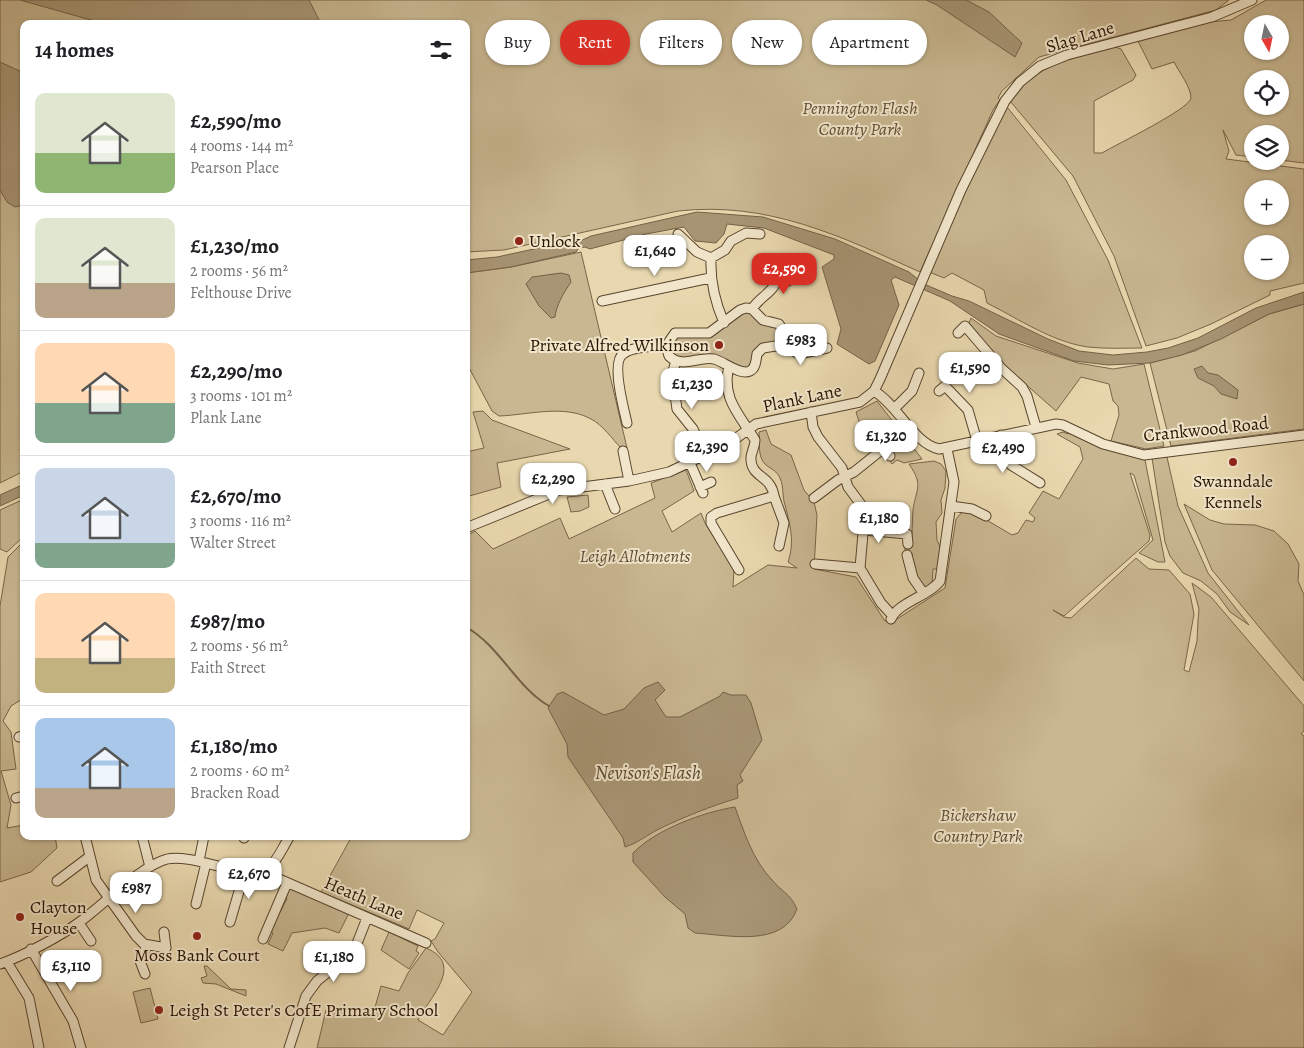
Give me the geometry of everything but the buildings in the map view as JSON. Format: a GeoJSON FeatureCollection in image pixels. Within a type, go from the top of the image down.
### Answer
{"type":"FeatureCollection","features":[{"type":"Feature","properties":{"kind":"street","name":"Slag Lane"},"geometry":{"type":"LineString","coordinates":[[874,390],[961,190],[1005,101],[1020,82],[1032,71],[1067,55],[1212,17],[1252,0]]}},
{"type":"Feature","properties":{"kind":"street"},"geometry":{"type":"LineString","coordinates":[[711,258],[725,250],[731,241],[746,233],[760,234]]}},
{"type":"Feature","properties":{"kind":"street"},"geometry":{"type":"LineString","coordinates":[[678,234],[698,252],[711,258]]}},
{"type":"Feature","properties":{"kind":"street"},"geometry":{"type":"LineString","coordinates":[[711,258],[710,278],[718,309],[724,323]]}},
{"type":"Feature","properties":{"kind":"street"},"geometry":{"type":"LineString","coordinates":[[770,275],[776,283]]}},
{"type":"Feature","properties":{"kind":"street"},"geometry":{"type":"LineString","coordinates":[[602,301],[710,278]]}},
{"type":"Feature","properties":{"kind":"street"},"geometry":{"type":"LineString","coordinates":[[627,423],[627,412],[617,372],[622,354],[633,350],[666,346],[675,334],[686,332],[702,334],[715,330],[740,310],[752,309],[760,298],[768,293],[776,283],[788,281]]}},
{"type":"Feature","properties":{"kind":"street"},"geometry":{"type":"LineString","coordinates":[[752,309],[763,320],[779,324],[783,328],[785,334],[782,345]]}},
{"type":"Feature","properties":{"kind":"street"},"geometry":{"type":"LineString","coordinates":[[958,333],[965,326],[1001,368],[1022,387],[1027,396],[1036,427]]}},
{"type":"Feature","properties":{"kind":"street"},"geometry":{"type":"LineString","coordinates":[[666,346],[669,356],[682,363],[707,358],[745,372],[750,371],[755,365],[757,354],[760,350],[782,345],[799,354],[827,348]]}},
{"type":"Feature","properties":{"kind":"street"},"geometry":{"type":"LineString","coordinates":[[676,361],[672,374],[677,409],[693,429],[705,455]]}},
{"type":"Feature","properties":{"kind":"street"},"geometry":{"type":"LineString","coordinates":[[730,366],[726,388],[735,409],[755,440],[751,458],[752,466],[755,471],[771,483],[784,523],[780,546]]}},
{"type":"Feature","properties":{"kind":"street"},"geometry":{"type":"LineString","coordinates":[[894,409],[920,386],[919,373]]}},
{"type":"Feature","properties":{"kind":"street"},"geometry":{"type":"LineString","coordinates":[[945,386],[968,410],[977,441]]}},
{"type":"Feature","properties":{"kind":"street"},"geometry":{"type":"LineString","coordinates":[[810,412],[813,427],[818,437],[842,468],[848,487],[865,510],[860,568],[881,603],[892,617],[940,581],[954,477],[947,449],[933,448],[927,445],[874,390]]}},
{"type":"Feature","properties":{"kind":"street","name":"Plank Lane"},"geometry":{"type":"LineString","coordinates":[[470,526],[559,490],[630,482],[656,476],[728,444],[756,424],[860,402],[874,390]]}},
{"type":"Feature","properties":{"kind":"street","name":"Crankwood Road"},"geometry":{"type":"LineString","coordinates":[[947,449],[1036,427],[1063,424],[1103,444],[1144,455],[1304,434]]}},
{"type":"Feature","properties":{"kind":"street"},"geometry":{"type":"LineString","coordinates":[[872,435],[890,456]]}},
{"type":"Feature","properties":{"kind":"street"},"geometry":{"type":"LineString","coordinates":[[1001,435],[1011,465],[1040,483]]}},
{"type":"Feature","properties":{"kind":"street"},"geometry":{"type":"LineString","coordinates":[[814,498],[845,476],[854,472],[884,448]]}},
{"type":"Feature","properties":{"kind":"street"},"geometry":{"type":"LineString","coordinates":[[623,451],[630,482]]}},
{"type":"Feature","properties":{"kind":"street"},"geometry":{"type":"LineString","coordinates":[[690,462],[702,490],[711,482]]}},
{"type":"Feature","properties":{"kind":"street"},"geometry":{"type":"LineString","coordinates":[[605,484],[615,509]]}},
{"type":"Feature","properties":{"kind":"street"},"geometry":{"type":"LineString","coordinates":[[739,570],[711,523],[712,516],[774,496]]}},
{"type":"Feature","properties":{"kind":"street"},"geometry":{"type":"LineString","coordinates":[[951,506],[972,509],[986,516]]}},
{"type":"Feature","properties":{"kind":"street"},"geometry":{"type":"LineString","coordinates":[[864,530],[907,530],[908,544]]}},
{"type":"Feature","properties":{"kind":"street"},"geometry":{"type":"LineString","coordinates":[[907,555],[913,578],[924,594]]}},
{"type":"Feature","properties":{"kind":"street"},"geometry":{"type":"LineString","coordinates":[[815,564],[860,568]]}},
{"type":"Feature","properties":{"kind":"street"},"geometry":{"type":"LineString","coordinates":[[86,840],[96,880],[136,936],[147,945],[166,948],[164,932]]}},
{"type":"Feature","properties":{"kind":"street"},"geometry":{"type":"LineString","coordinates":[[143,840],[150,867]]}},
{"type":"Feature","properties":{"kind":"street"},"geometry":{"type":"LineString","coordinates":[[196,904],[203,862],[204,840]]}},
{"type":"Feature","properties":{"kind":"street"},"geometry":{"type":"LineString","coordinates":[[39,1048],[28,998],[4,963],[79,923],[157,862],[179,858],[245,871],[262,871],[274,862],[288,840]]}},
{"type":"Feature","properties":{"kind":"street"},"geometry":{"type":"LineString","coordinates":[[57,881],[89,857]]}},
{"type":"Feature","properties":{"kind":"street"},"geometry":{"type":"LineString","coordinates":[[230,922],[245,871]]}},
{"type":"Feature","properties":{"kind":"street","name":"Heath Lane"},"geometry":{"type":"LineString","coordinates":[[262,871],[426,943]]}},
{"type":"Feature","properties":{"kind":"street"},"geometry":{"type":"LineString","coordinates":[[140,874],[155,895]]}},
{"type":"Feature","properties":{"kind":"street"},"geometry":{"type":"LineString","coordinates":[[264,939],[287,883]]}},
{"type":"Feature","properties":{"kind":"street"},"geometry":{"type":"LineString","coordinates":[[289,1048],[301,1009],[309,991],[317,981],[354,951],[368,918]]}},
{"type":"Feature","properties":{"kind":"street"},"geometry":{"type":"LineString","coordinates":[[79,923],[91,941]]}},
{"type":"Feature","properties":{"kind":"street"},"geometry":{"type":"LineString","coordinates":[[145,974],[140,961],[147,945]]}},
{"type":"Feature","properties":{"kind":"street"},"geometry":{"type":"LineString","coordinates":[[31,949],[73,1020],[81,1048]]}},
{"type":"Feature","properties":{"kind":"green space","name":"Pennington Flash County Park"},"geometry":{"type":"Polygon","coordinates":[[[0,0],[1229,0],[1216,10],[1039,57],[1002,91],[998,98],[1000,100],[993,110],[920,272],[832,234],[803,224],[743,211],[711,209],[678,211],[504,250],[470,252],[470,20],[20,20],[20,473],[0,483],[0,0]]]}},
{"type":"Feature","properties":{"kind":"green space"},"geometry":{"type":"Polygon","coordinates":[[[1266,0],[1304,0],[1304,163],[1289,161],[1289,125],[1244,125],[1244,156],[1236,155],[1223,130],[1229,151],[1226,159],[1244,161],[1244,170],[1289,170],[1289,167],[1304,169],[1304,283],[1270,291],[1270,295],[1211,324],[1177,338],[1146,346],[1114,256],[1073,176],[1010,101],[1020,88],[1032,78],[1056,64],[1115,47],[1121,49],[1136,75],[1133,80],[1094,101],[1094,153],[1102,153],[1166,118],[1191,98],[1187,84],[1174,62],[1152,69],[1138,41],[1209,22],[1231,20],[1266,0]]]}},
{"type":"Feature","properties":{"kind":"green space"},"geometry":{"type":"Polygon","coordinates":[[[1007,107],[1066,180],[1108,260],[1142,348],[1088,347],[1062,340],[1036,329],[987,303],[984,290],[952,273],[944,278],[929,272],[983,148],[1007,107]]]}},
{"type":"Feature","properties":{"kind":"green space"},"geometry":{"type":"Polygon","coordinates":[[[581,252],[627,448],[621,448],[599,425],[591,419],[580,415],[558,411],[499,416],[492,411],[470,370],[470,272],[511,267],[581,252]]]}},
{"type":"Feature","properties":{"kind":"green space"},"geometry":{"type":"Polygon","coordinates":[[[1304,304],[1304,429],[1171,446],[1150,363],[1195,351],[1269,314],[1304,304]]]}},
{"type":"Feature","properties":{"kind":"green space"},"geometry":{"type":"Polygon","coordinates":[[[747,311],[775,325],[782,332],[779,342],[768,344],[746,369],[728,364],[682,359],[673,356],[671,345],[678,335],[692,337],[747,311]]]}},
{"type":"Feature","properties":{"kind":"green space"},"geometry":{"type":"Polygon","coordinates":[[[971,318],[996,336],[1078,363],[1113,369],[1144,364],[1164,446],[1146,449],[1111,441],[1119,415],[1118,406],[1113,401],[1109,384],[1081,377],[1056,411],[1006,367],[969,323],[971,318]]]}},
{"type":"Feature","properties":{"kind":"green space"},"geometry":{"type":"Polygon","coordinates":[[[877,401],[922,459],[904,463],[897,460],[892,464],[889,460],[894,456],[878,436],[869,431],[864,437],[856,412],[877,401]]]}},
{"type":"Feature","properties":{"kind":"green space"},"geometry":{"type":"Polygon","coordinates":[[[483,411],[492,420],[570,449],[497,463],[501,487],[470,496],[470,451],[484,448],[473,412],[483,411]]]}},
{"type":"Feature","properties":{"kind":"green space","name":"Bickershaw Country Park"},"geometry":{"type":"Polygon","coordinates":[[[766,430],[771,444],[791,455],[804,490],[814,502],[817,515],[814,569],[856,577],[885,621],[897,619],[945,588],[956,519],[962,512],[973,512],[1012,535],[1018,533],[1026,520],[1033,522],[1035,518],[1029,513],[1043,491],[1059,499],[1083,459],[1080,447],[1057,434],[1063,432],[1068,434],[1070,432],[1145,460],[1165,562],[1158,562],[1139,553],[1153,540],[1134,475],[1130,473],[1150,535],[1149,541],[1064,616],[1053,610],[1064,617],[1071,618],[1136,558],[1149,569],[1169,570],[1190,594],[1194,614],[1184,670],[1189,672],[1197,641],[1199,609],[1192,583],[1211,597],[1304,706],[1304,731],[1301,734],[1304,736],[1304,1048],[317,1048],[326,1010],[372,1018],[381,986],[399,991],[408,973],[426,948],[437,955],[443,963],[444,972],[436,991],[418,1020],[443,1035],[472,992],[431,941],[435,939],[444,923],[417,910],[409,929],[321,892],[350,840],[470,840],[470,534],[475,531],[493,549],[560,518],[569,539],[655,498],[651,483],[686,470],[694,491],[662,511],[672,532],[701,513],[705,523],[734,569],[733,587],[768,565],[797,568],[788,562],[791,533],[781,481],[774,470],[766,465],[761,458],[759,432],[766,430]]]}},
{"type":"Feature","properties":{"kind":"green space"},"geometry":{"type":"Polygon","coordinates":[[[1167,457],[1178,506],[1208,573],[1249,625],[1230,612],[1217,594],[1201,581],[1183,573],[1170,556],[1165,542],[1152,458],[1167,457]]]}},
{"type":"Feature","properties":{"kind":"green space"},"geometry":{"type":"Polygon","coordinates":[[[934,461],[941,464],[946,471],[945,488],[941,500],[942,513],[936,522],[937,540],[941,549],[939,569],[933,569],[932,585],[925,589],[913,572],[912,553],[905,553],[905,547],[912,547],[913,510],[918,487],[914,471],[909,464],[934,461]]]}},
{"type":"Feature","properties":{"kind":"green space"},"geometry":{"type":"Polygon","coordinates":[[[588,495],[589,507],[571,512],[567,497],[588,495]]]}},
{"type":"Feature","properties":{"kind":"green space"},"geometry":{"type":"Polygon","coordinates":[[[20,501],[20,540],[7,552],[0,549],[0,510],[20,501]]]}},
{"type":"Feature","properties":{"kind":"green space"},"geometry":{"type":"Polygon","coordinates":[[[1184,504],[1210,520],[1224,524],[1255,525],[1274,531],[1288,544],[1299,564],[1298,581],[1304,595],[1304,681],[1212,570],[1184,504]]]}},
{"type":"Feature","properties":{"kind":"green space"},"geometry":{"type":"Polygon","coordinates":[[[20,545],[20,700],[11,706],[3,721],[11,732],[16,769],[1,771],[11,805],[7,828],[20,826],[20,840],[56,840],[57,848],[31,872],[0,882],[0,606],[8,557],[20,545]]]}},
{"type":"Feature","properties":{"kind":"green space"},"geometry":{"type":"Polygon","coordinates":[[[288,887],[349,913],[339,933],[325,928],[292,933],[283,951],[268,944],[273,933],[270,931],[287,899],[285,895],[288,887]]]}},
{"type":"Feature","properties":{"kind":"green space"},"geometry":{"type":"Polygon","coordinates":[[[389,932],[418,946],[416,951],[419,953],[409,969],[381,950],[389,932]]]}},
{"type":"Feature","properties":{"kind":"green space"},"geometry":{"type":"Polygon","coordinates":[[[204,966],[207,966],[231,989],[246,990],[246,996],[216,984],[203,983],[201,978],[207,976],[204,966]]]}},
{"type":"Feature","properties":{"kind":"green space"},"geometry":{"type":"Polygon","coordinates":[[[150,988],[158,1019],[141,1023],[133,992],[150,988]]]}},
{"type":"Feature","properties":{"kind":"water"},"geometry":{"type":"Polygon","coordinates":[[[20,0],[309,0],[319,20],[91,20],[20,0]]]}},
{"type":"Feature","properties":{"kind":"water"},"geometry":{"type":"Polygon","coordinates":[[[926,0],[966,0],[989,12],[1022,43],[1015,57],[937,5],[926,0]]]}},
{"type":"Feature","properties":{"kind":"water"},"geometry":{"type":"Polygon","coordinates":[[[0,62],[20,71],[20,206],[15,207],[7,202],[0,190],[0,62]]]}},
{"type":"Feature","properties":{"kind":"water"},"geometry":{"type":"Polygon","coordinates":[[[697,212],[763,217],[835,239],[909,272],[924,284],[969,301],[1048,339],[1079,351],[1113,355],[1168,348],[1198,338],[1256,308],[1304,292],[1304,304],[1269,314],[1221,339],[1182,355],[1150,363],[1108,365],[1074,361],[999,334],[950,301],[895,277],[891,280],[899,305],[875,361],[869,364],[837,344],[841,329],[822,267],[834,259],[834,255],[764,228],[727,224],[724,234],[716,243],[695,241],[684,227],[646,234],[590,249],[585,247],[579,248],[576,252],[511,267],[470,272],[470,260],[497,257],[566,242],[574,244],[591,236],[697,212]]]}},
{"type":"Feature","properties":{"kind":"water"},"geometry":{"type":"Polygon","coordinates":[[[561,273],[569,275],[571,282],[561,299],[555,317],[551,318],[539,306],[526,284],[532,277],[561,273]]]}},
{"type":"Feature","properties":{"kind":"water"},"geometry":{"type":"Polygon","coordinates":[[[1202,366],[1208,373],[1218,375],[1238,390],[1237,399],[1221,394],[1214,386],[1198,378],[1194,369],[1202,366]]]}},
{"type":"Feature","properties":{"kind":"water"},"geometry":{"type":"Polygon","coordinates":[[[20,486],[20,497],[0,506],[0,495],[20,486]]]}},
{"type":"Feature","properties":{"kind":"water","name":"Nevison's Flash"},"geometry":{"type":"Polygon","coordinates":[[[658,682],[665,690],[655,700],[666,717],[680,717],[720,696],[723,692],[731,695],[746,695],[751,703],[762,740],[740,775],[743,781],[737,785],[738,798],[678,820],[625,847],[623,838],[568,757],[567,744],[548,708],[557,694],[563,692],[604,715],[624,709],[644,688],[658,682]]]}},
{"type":"Feature","properties":{"kind":"water","name":"Nevison's Flash"},"geometry":{"type":"Polygon","coordinates":[[[735,807],[759,864],[772,880],[792,899],[797,909],[790,921],[780,929],[767,934],[738,937],[695,933],[688,928],[685,914],[665,897],[633,862],[633,853],[654,837],[680,823],[722,809],[735,807]]]}},
{"type":"Feature","properties":{"kind":"waterway"},"geometry":{"type":"LineString","coordinates":[[470,630],[499,655],[517,678],[537,698],[549,706]]}},
{"type":"Feature","properties":{"kind":"place","name":"Unlock"},"geometry":{"type":"Point","coordinates":[519,241]}},
{"type":"Feature","properties":{"kind":"place","name":"Private Alfred Wilkinson"},"geometry":{"type":"Point","coordinates":[719,345]}},
{"type":"Feature","properties":{"kind":"place","name":"Swanndale Kennels"},"geometry":{"type":"Point","coordinates":[1233,462]}},
{"type":"Feature","properties":{"kind":"place","name":"Clayton House"},"geometry":{"type":"Point","coordinates":[20,917]}},
{"type":"Feature","properties":{"kind":"place","name":"Moss Bank Court"},"geometry":{"type":"Point","coordinates":[197,936]}},
{"type":"Feature","properties":{"kind":"place","name":"Leigh St Peter's CofE Primary School"},"geometry":{"type":"Point","coordinates":[159,1010]}},
{"type":"Feature","properties":{"kind":"park label","name":"Leigh Allotments"},"geometry":{"type":"Point","coordinates":[635,556]}}]}
